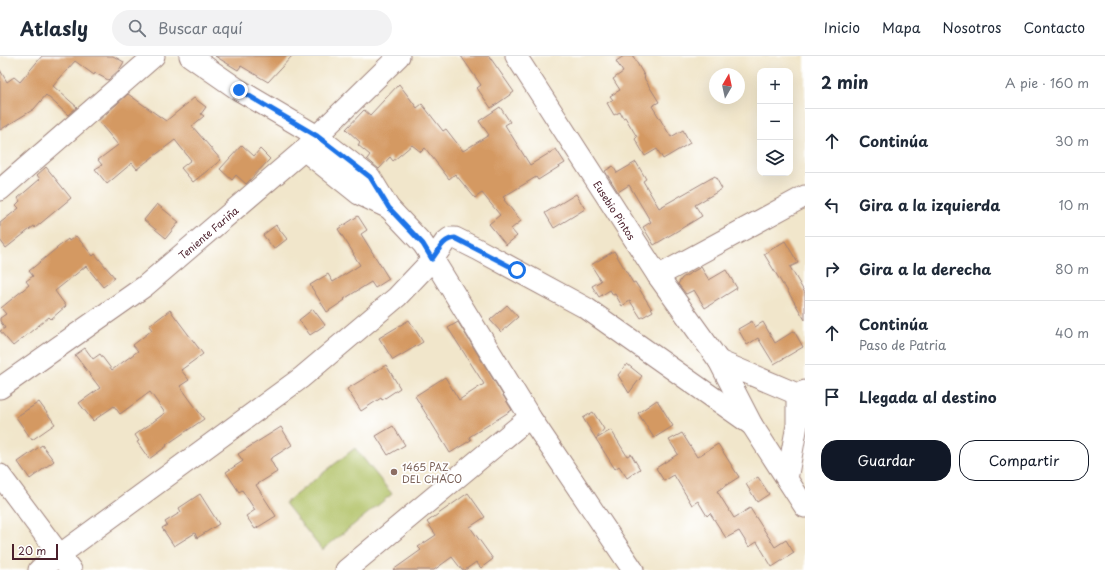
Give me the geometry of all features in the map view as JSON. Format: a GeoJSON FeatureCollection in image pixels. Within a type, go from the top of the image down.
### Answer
{"type":"FeatureCollection","features":[{"type":"Feature","properties":{"kind":"street"},"geometry":{"type":"LineString","coordinates":[[2,183],[154,56]]}},
{"type":"Feature","properties":{"kind":"street"},"geometry":{"type":"LineString","coordinates":[[190,56],[311,143],[370,177],[389,208],[423,244],[530,417],[633,570]]}},
{"type":"Feature","properties":{"kind":"street","name":"Teniente Fariña"},"geometry":{"type":"LineString","coordinates":[[0,388],[145,286],[311,143],[399,56]]}},
{"type":"Feature","properties":{"kind":"street","name":"Eusebio Pintos"},"geometry":{"type":"LineString","coordinates":[[516,56],[658,276],[719,361],[752,425]]}},
{"type":"Feature","properties":{"kind":"street"},"geometry":{"type":"LineString","coordinates":[[658,276],[805,196]]}},
{"type":"Feature","properties":{"kind":"street"},"geometry":{"type":"LineString","coordinates":[[39,570],[65,563],[301,378],[397,297],[450,238],[455,238],[466,243],[586,308],[752,425],[793,477],[805,507]]}},
{"type":"Feature","properties":{"kind":"street"},"geometry":{"type":"LineString","coordinates":[[719,361],[802,395],[797,425],[793,477]]}},
{"type":"Feature","properties":{"kind":"street"},"geometry":{"type":"LineString","coordinates":[[346,570],[530,417]]}},
{"type":"Feature","properties":{"kind":"street"},"geometry":{"type":"LineString","coordinates":[[0,475],[65,563]]}},
{"type":"Feature","properties":{"kind":"green space"},"geometry":{"type":"Polygon","coordinates":[[[355,448],[392,494],[322,550],[285,503],[355,448]]]}},
{"type":"Feature","properties":{"kind":"building"},"geometry":{"type":"Polygon","coordinates":[[[42,56],[113,56],[124,62],[119,70],[108,80],[95,73],[94,75],[75,61],[53,86],[77,107],[68,115],[46,95],[34,109],[0,130],[0,70],[7,82],[14,77],[20,82],[42,56]]]}},
{"type":"Feature","properties":{"kind":"building"},"geometry":{"type":"Polygon","coordinates":[[[215,56],[292,56],[268,82],[241,66],[238,70],[215,56]]]}},
{"type":"Feature","properties":{"kind":"building"},"geometry":{"type":"Polygon","coordinates":[[[461,56],[489,56],[514,92],[491,108],[477,88],[481,85],[461,56]]]}},
{"type":"Feature","properties":{"kind":"building"},"geometry":{"type":"Polygon","coordinates":[[[624,56],[633,56],[645,77],[644,78],[659,102],[652,106],[671,137],[683,130],[690,143],[663,159],[657,149],[645,156],[635,139],[637,137],[625,117],[623,118],[620,112],[614,115],[607,103],[613,100],[610,96],[620,90],[613,79],[623,72],[616,61],[624,56]]]}},
{"type":"Feature","properties":{"kind":"building"},"geometry":{"type":"Polygon","coordinates":[[[399,84],[417,108],[422,104],[443,131],[446,129],[463,151],[489,135],[479,121],[500,107],[510,122],[505,125],[530,165],[556,149],[565,163],[538,180],[536,177],[503,197],[521,221],[511,229],[517,236],[506,245],[489,224],[500,215],[482,193],[475,198],[455,174],[449,179],[425,148],[421,152],[412,145],[393,161],[390,157],[379,169],[367,159],[370,155],[358,145],[360,142],[346,129],[364,110],[370,115],[399,84]]]}},
{"type":"Feature","properties":{"kind":"building"},"geometry":{"type":"Polygon","coordinates":[[[128,94],[166,121],[194,98],[206,107],[201,114],[204,116],[192,126],[221,160],[193,182],[181,168],[191,160],[175,140],[137,169],[132,163],[107,184],[95,169],[102,165],[98,160],[118,145],[98,121],[128,94]]]}},
{"type":"Feature","properties":{"kind":"building"},"geometry":{"type":"Polygon","coordinates":[[[242,145],[254,156],[260,149],[270,159],[246,184],[236,175],[232,180],[220,169],[242,145]]]}},
{"type":"Feature","properties":{"kind":"building"},"geometry":{"type":"Polygon","coordinates":[[[636,162],[646,179],[643,181],[659,208],[715,176],[722,189],[695,205],[702,216],[654,245],[643,227],[651,222],[629,185],[618,192],[605,171],[613,166],[617,173],[636,162]]]}},
{"type":"Feature","properties":{"kind":"building"},"geometry":{"type":"Polygon","coordinates":[[[46,167],[71,198],[35,228],[34,226],[6,248],[0,240],[0,223],[19,208],[16,205],[20,201],[18,198],[40,179],[37,175],[46,167]]]}},
{"type":"Feature","properties":{"kind":"building"},"geometry":{"type":"Polygon","coordinates":[[[576,194],[585,209],[554,228],[545,213],[576,194]]]}},
{"type":"Feature","properties":{"kind":"building"},"geometry":{"type":"Polygon","coordinates":[[[157,204],[179,222],[166,238],[144,220],[157,204]]]}},
{"type":"Feature","properties":{"kind":"building"},"geometry":{"type":"Polygon","coordinates":[[[358,216],[367,230],[361,234],[389,279],[375,288],[371,282],[327,312],[310,285],[328,274],[333,282],[360,265],[338,229],[358,216]]]}},
{"type":"Feature","properties":{"kind":"building"},"geometry":{"type":"Polygon","coordinates":[[[276,225],[287,239],[274,249],[263,235],[276,225]]]}},
{"type":"Feature","properties":{"kind":"building"},"geometry":{"type":"Polygon","coordinates":[[[76,236],[93,256],[95,254],[115,278],[103,287],[86,266],[55,291],[66,306],[51,319],[49,317],[13,346],[0,331],[5,328],[0,321],[0,318],[6,314],[1,308],[29,285],[26,281],[33,276],[29,271],[68,239],[69,241],[76,236]]]}},
{"type":"Feature","properties":{"kind":"building"},"geometry":{"type":"Polygon","coordinates":[[[785,241],[798,263],[790,267],[805,293],[805,320],[764,254],[785,241]]]}},
{"type":"Feature","properties":{"kind":"building"},"geometry":{"type":"Polygon","coordinates":[[[614,251],[633,283],[635,282],[653,311],[641,318],[630,301],[622,306],[615,294],[613,295],[610,290],[599,297],[592,286],[601,281],[591,265],[614,251]]]}},
{"type":"Feature","properties":{"kind":"building"},"geometry":{"type":"Polygon","coordinates":[[[701,267],[709,280],[726,270],[737,288],[705,308],[694,290],[686,294],[678,284],[682,278],[701,267]]]}},
{"type":"Feature","properties":{"kind":"building"},"geometry":{"type":"Polygon","coordinates":[[[507,305],[518,317],[501,332],[490,320],[507,305]]]}},
{"type":"Feature","properties":{"kind":"building"},"geometry":{"type":"Polygon","coordinates":[[[313,309],[325,325],[310,335],[299,320],[313,309]]]}},
{"type":"Feature","properties":{"kind":"building"},"geometry":{"type":"Polygon","coordinates":[[[170,310],[203,354],[181,370],[189,380],[180,386],[204,419],[166,445],[167,446],[149,459],[137,442],[139,441],[135,435],[165,413],[150,392],[120,414],[114,406],[93,421],[79,403],[100,388],[75,355],[85,348],[93,359],[100,354],[112,370],[138,351],[133,345],[152,330],[149,326],[170,310]]]}},
{"type":"Feature","properties":{"kind":"building"},"geometry":{"type":"Polygon","coordinates":[[[409,320],[423,342],[393,360],[379,338],[409,320]]]}},
{"type":"Feature","properties":{"kind":"building"},"geometry":{"type":"Polygon","coordinates":[[[752,321],[755,327],[763,322],[775,343],[794,331],[803,347],[774,364],[758,338],[747,345],[738,329],[752,321]]]}},
{"type":"Feature","properties":{"kind":"building"},"geometry":{"type":"Polygon","coordinates":[[[458,322],[512,410],[469,437],[471,440],[450,453],[415,396],[445,377],[459,400],[484,384],[448,328],[458,322]]]}},
{"type":"Feature","properties":{"kind":"building"},"geometry":{"type":"Polygon","coordinates":[[[627,364],[642,376],[629,393],[618,375],[627,364]]]}},
{"type":"Feature","properties":{"kind":"building"},"geometry":{"type":"Polygon","coordinates":[[[386,365],[400,388],[361,411],[347,389],[386,365]]]}},
{"type":"Feature","properties":{"kind":"building"},"geometry":{"type":"Polygon","coordinates":[[[657,400],[673,426],[654,438],[638,413],[657,400]]]}},
{"type":"Feature","properties":{"kind":"building"},"geometry":{"type":"Polygon","coordinates":[[[39,402],[55,424],[32,440],[16,417],[39,402]]]}},
{"type":"Feature","properties":{"kind":"building"},"geometry":{"type":"Polygon","coordinates":[[[593,412],[604,429],[596,439],[583,418],[593,412]]]}},
{"type":"Feature","properties":{"kind":"building"},"geometry":{"type":"Polygon","coordinates":[[[393,426],[405,445],[388,455],[376,436],[393,426]]]}},
{"type":"Feature","properties":{"kind":"building"},"geometry":{"type":"Polygon","coordinates":[[[281,427],[292,445],[270,459],[277,472],[256,485],[276,516],[255,529],[246,516],[255,510],[242,490],[239,492],[226,472],[243,461],[238,454],[281,427]]]}},
{"type":"Feature","properties":{"kind":"building"},"geometry":{"type":"Polygon","coordinates":[[[611,430],[627,456],[631,454],[640,469],[627,478],[619,466],[615,469],[596,439],[611,430]]]}},
{"type":"Feature","properties":{"kind":"building"},"geometry":{"type":"Polygon","coordinates":[[[682,433],[697,457],[718,444],[739,477],[717,491],[734,518],[750,508],[775,547],[786,540],[794,553],[772,567],[757,542],[749,547],[739,531],[726,538],[710,513],[707,516],[698,501],[692,505],[674,475],[664,481],[656,468],[678,454],[669,440],[682,433]]]}},
{"type":"Feature","properties":{"kind":"building"},"geometry":{"type":"Polygon","coordinates":[[[42,445],[54,461],[30,479],[18,462],[42,445]]]}},
{"type":"Feature","properties":{"kind":"building"},"geometry":{"type":"Polygon","coordinates":[[[758,477],[769,494],[757,502],[746,484],[758,477]]]}},
{"type":"Feature","properties":{"kind":"building"},"geometry":{"type":"Polygon","coordinates":[[[468,493],[485,517],[470,527],[493,559],[481,568],[476,562],[465,570],[462,570],[452,557],[434,570],[393,570],[421,550],[418,547],[436,535],[427,522],[468,493]]]}},
{"type":"Feature","properties":{"kind":"building"},"geometry":{"type":"Polygon","coordinates":[[[200,494],[219,524],[197,538],[195,533],[174,546],[162,528],[167,525],[165,522],[181,512],[179,508],[200,494]]]}},
{"type":"Feature","properties":{"kind":"place","name":"1465 PAZ DEL CHACO"},"geometry":{"type":"Point","coordinates":[394,472]}},
{"type":"Feature","properties":{"kind":"route"},"geometry":{"type":"LineString","coordinates":[[239,90],[317,136],[370,177],[389,208],[423,244],[432,259],[447,240],[450,238],[455,238],[517,270]]}}]}
